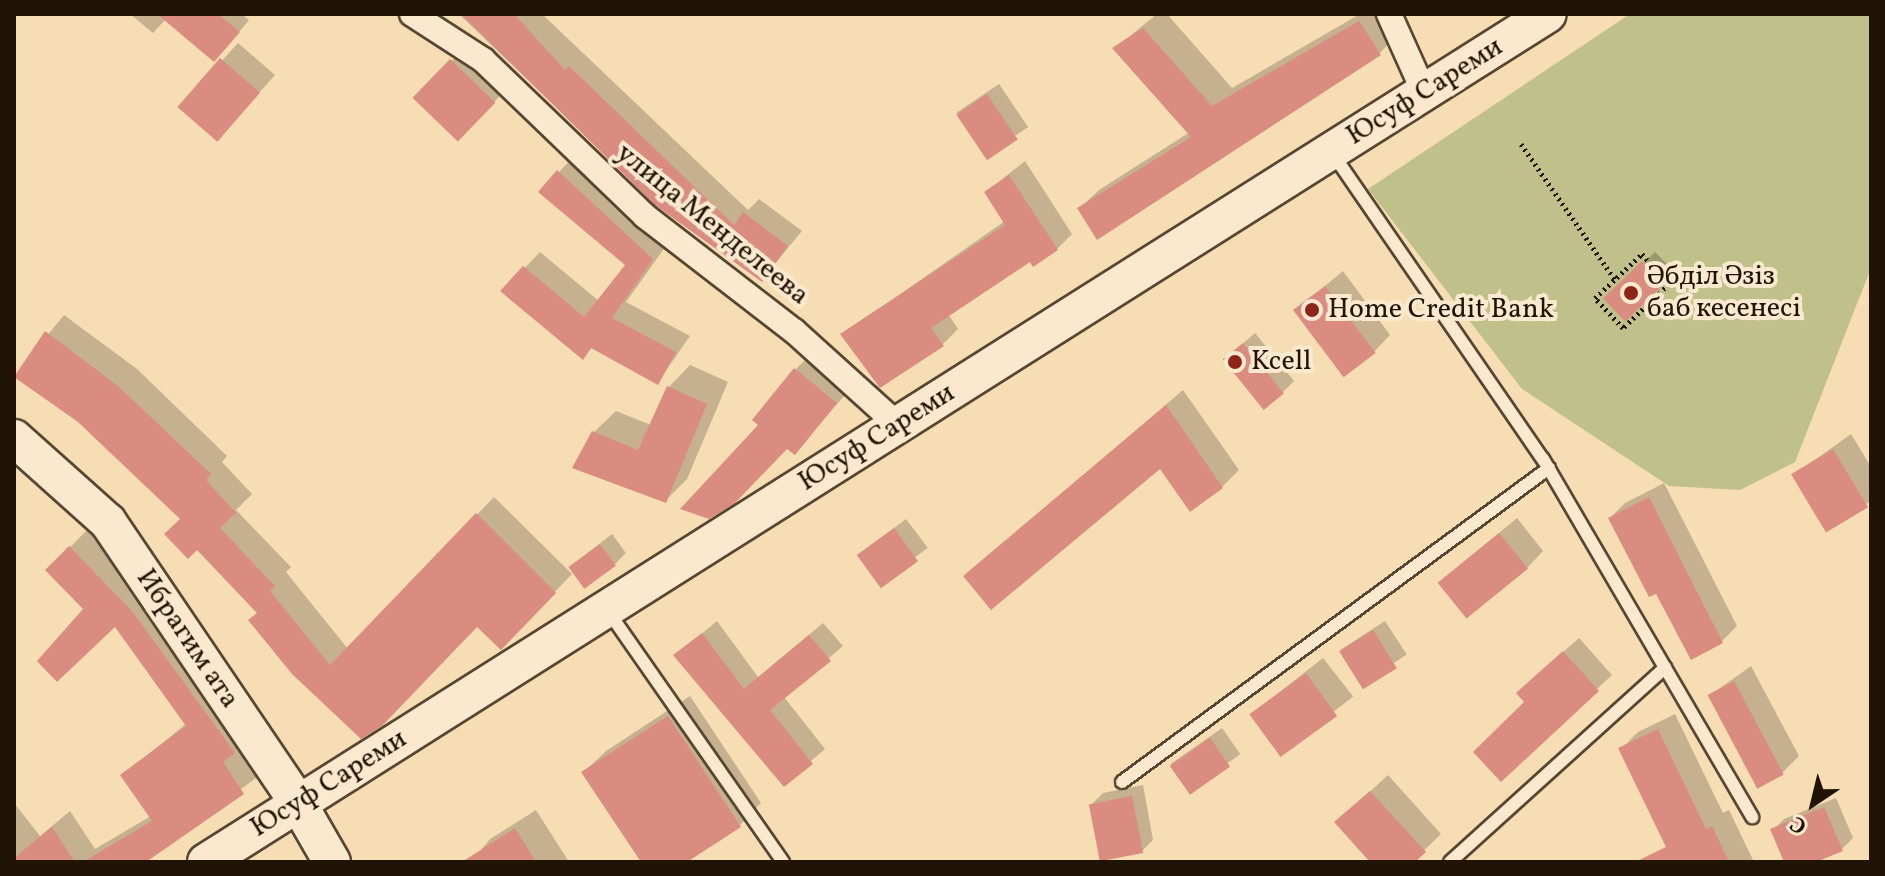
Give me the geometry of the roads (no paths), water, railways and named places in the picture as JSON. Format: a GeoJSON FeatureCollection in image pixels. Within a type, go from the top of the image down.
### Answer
{"type":"FeatureCollection","features":[{"type":"Feature","properties":{"kind":"main road","name":"Юсуф Сареми"},"geometry":{"type":"LineString","coordinates":[[206,862],[1548,14]]}},
{"type":"Feature","properties":{"kind":"main road","name":"Ибрагим ата"},"geometry":{"type":"LineString","coordinates":[[14,438],[108,522],[298,803],[332,862]]}},
{"type":"Feature","properties":{"kind":"street","name":"улица Менделеева"},"geometry":{"type":"LineString","coordinates":[[412,14],[483,60],[645,216],[794,331],[898,425]]}},
{"type":"Feature","properties":{"kind":"street"},"geometry":{"type":"LineString","coordinates":[[1389,14],[1424,92]]}},
{"type":"Feature","properties":{"kind":"lane"},"geometry":{"type":"LineString","coordinates":[[1332,151],[1549,468],[1752,817]]}},
{"type":"Feature","properties":{"kind":"lane"},"geometry":{"type":"LineString","coordinates":[[1122,782],[1549,468]]}},
{"type":"Feature","properties":{"kind":"lane"},"geometry":{"type":"LineString","coordinates":[[606,608],[783,862]]}},
{"type":"Feature","properties":{"kind":"lane"},"geometry":{"type":"LineString","coordinates":[[1450,862],[1665,668]]}},
{"type":"Feature","properties":{"kind":"place","name":"Әбділ Әзіз баб кесенесі"},"geometry":{"type":"Point","coordinates":[1631,293]}},
{"type":"Feature","properties":{"kind":"place","name":"Home Credit Bank"},"geometry":{"type":"Point","coordinates":[1312,310]}},
{"type":"Feature","properties":{"kind":"place","name":"Kcell"},"geometry":{"type":"Point","coordinates":[1235,362]}}]}
